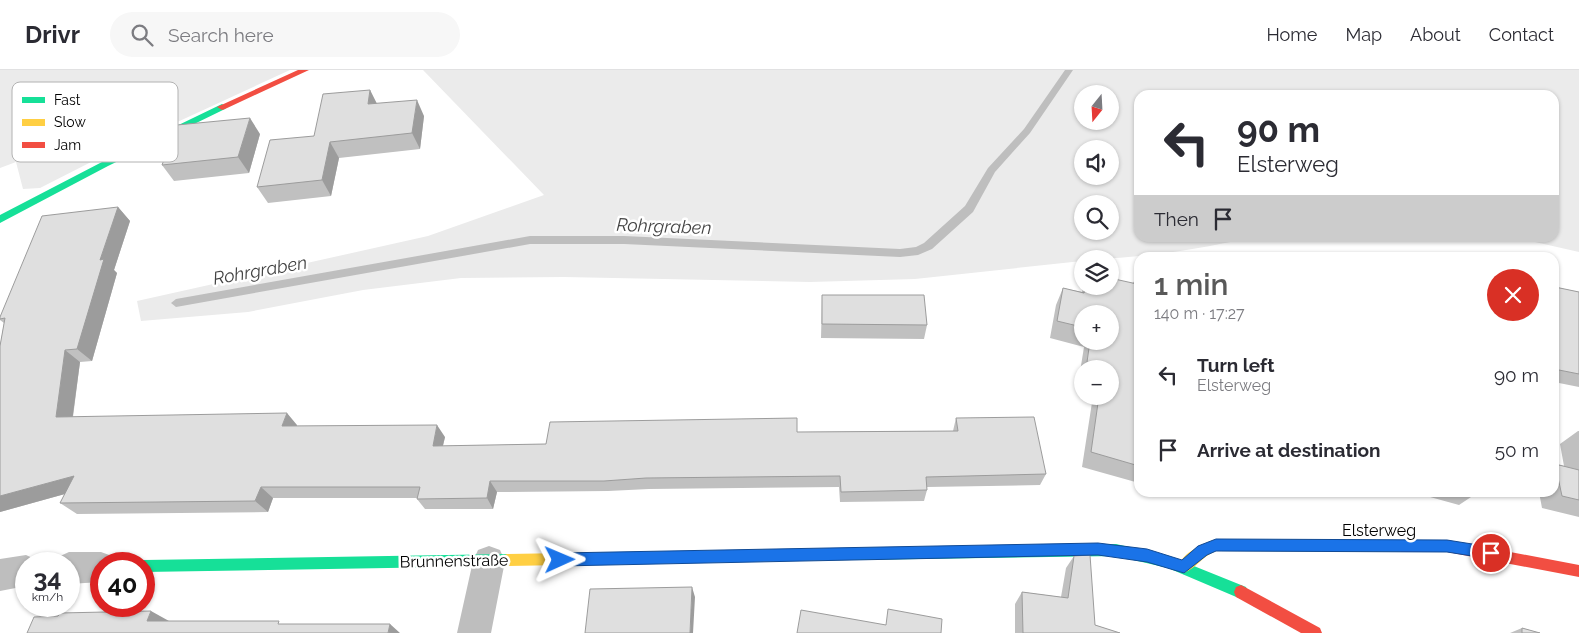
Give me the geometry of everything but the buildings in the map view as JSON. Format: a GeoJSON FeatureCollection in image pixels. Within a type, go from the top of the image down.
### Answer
{"type":"FeatureCollection","features":[{"type":"Feature","properties":{"kind":"street"},"geometry":{"type":"LineString","coordinates":[[178,128],[305,70]]}},
{"type":"Feature","properties":{"kind":"street"},"geometry":{"type":"LineString","coordinates":[[0,219],[107,162]]}},
{"type":"Feature","properties":{"kind":"street","name":"Elsterweg"},"geometry":{"type":"LineString","coordinates":[[1184,567],[1203,550],[1216,545],[1438,546],[1476,550],[1579,571]]}},
{"type":"Feature","properties":{"kind":"street","name":"Brunnenstraße"},"geometry":{"type":"LineString","coordinates":[[155,566],[1098,549],[1147,555],[1184,567],[1233,588],[1315,633]]}},
{"type":"Feature","properties":{"kind":"street"},"geometry":{"type":"LineString","coordinates":[[474,633],[489,561]]}},
{"type":"Feature","properties":{"kind":"street"},"geometry":{"type":"LineString","coordinates":[[0,575],[15,573]]}},
{"type":"Feature","properties":{"kind":"shaded area"},"geometry":{"type":"Polygon","coordinates":[[[0,70],[290,70],[178,122],[178,82],[12,82],[12,162],[16,162],[0,168],[0,70]]]}},
{"type":"Feature","properties":{"kind":"shaded area"},"geometry":{"type":"Polygon","coordinates":[[[423,70],[1579,70],[1579,252],[1535,242],[1559,242],[1559,90],[1134,90],[1134,242],[1228,242],[1172,252],[1134,252],[1134,256],[1119,257],[1119,250],[1074,250],[1074,262],[915,279],[810,282],[564,277],[461,278],[363,290],[248,312],[141,321],[137,301],[428,236],[544,195],[423,70]]]}},
{"type":"Feature","properties":{"kind":"shaded area"},"geometry":{"type":"Polygon","coordinates":[[[16,162],[91,162],[40,188],[23,189],[16,162]]]}},
{"type":"Feature","properties":{"kind":"waterway","name":"Rohrgraben"},"geometry":{"type":"LineString","coordinates":[[176,303],[530,240],[624,240],[900,253],[918,251],[928,246],[969,209],[991,170],[1027,131],[1069,70]]}},
{"type":"Feature","properties":{"kind":"traffic: fast"},"geometry":{"type":"LineString","coordinates":[[178,128],[222,107]]}},
{"type":"Feature","properties":{"kind":"traffic: fast"},"geometry":{"type":"LineString","coordinates":[[0,219],[109,162]]}},
{"type":"Feature","properties":{"kind":"traffic: fast"},"geometry":{"type":"LineString","coordinates":[[853,554],[1116,550],[1169,562],[1241,592]]}},
{"type":"Feature","properties":{"kind":"traffic: fast"},"geometry":{"type":"LineString","coordinates":[[155,566],[507,560]]}},
{"type":"Feature","properties":{"kind":"traffic: slow"},"geometry":{"type":"LineString","coordinates":[[1184,567],[1203,550],[1216,545],[1402,546]]}},
{"type":"Feature","properties":{"kind":"traffic: slow"},"geometry":{"type":"LineString","coordinates":[[507,560],[853,554]]}},
{"type":"Feature","properties":{"kind":"traffic: jam"},"geometry":{"type":"LineString","coordinates":[[222,107],[305,70]]}},
{"type":"Feature","properties":{"kind":"traffic: jam"},"geometry":{"type":"LineString","coordinates":[[1402,546],[1447,546],[1579,571]]}},
{"type":"Feature","properties":{"kind":"traffic: jam"},"geometry":{"type":"LineString","coordinates":[[1241,592],[1315,633]]}},
{"type":"Feature","properties":{"kind":"route"},"geometry":{"type":"LineString","coordinates":[[560,560],[1098,549],[1147,555],[1184,567],[1203,550],[1216,545],[1447,546],[1491,553]]}}]}
